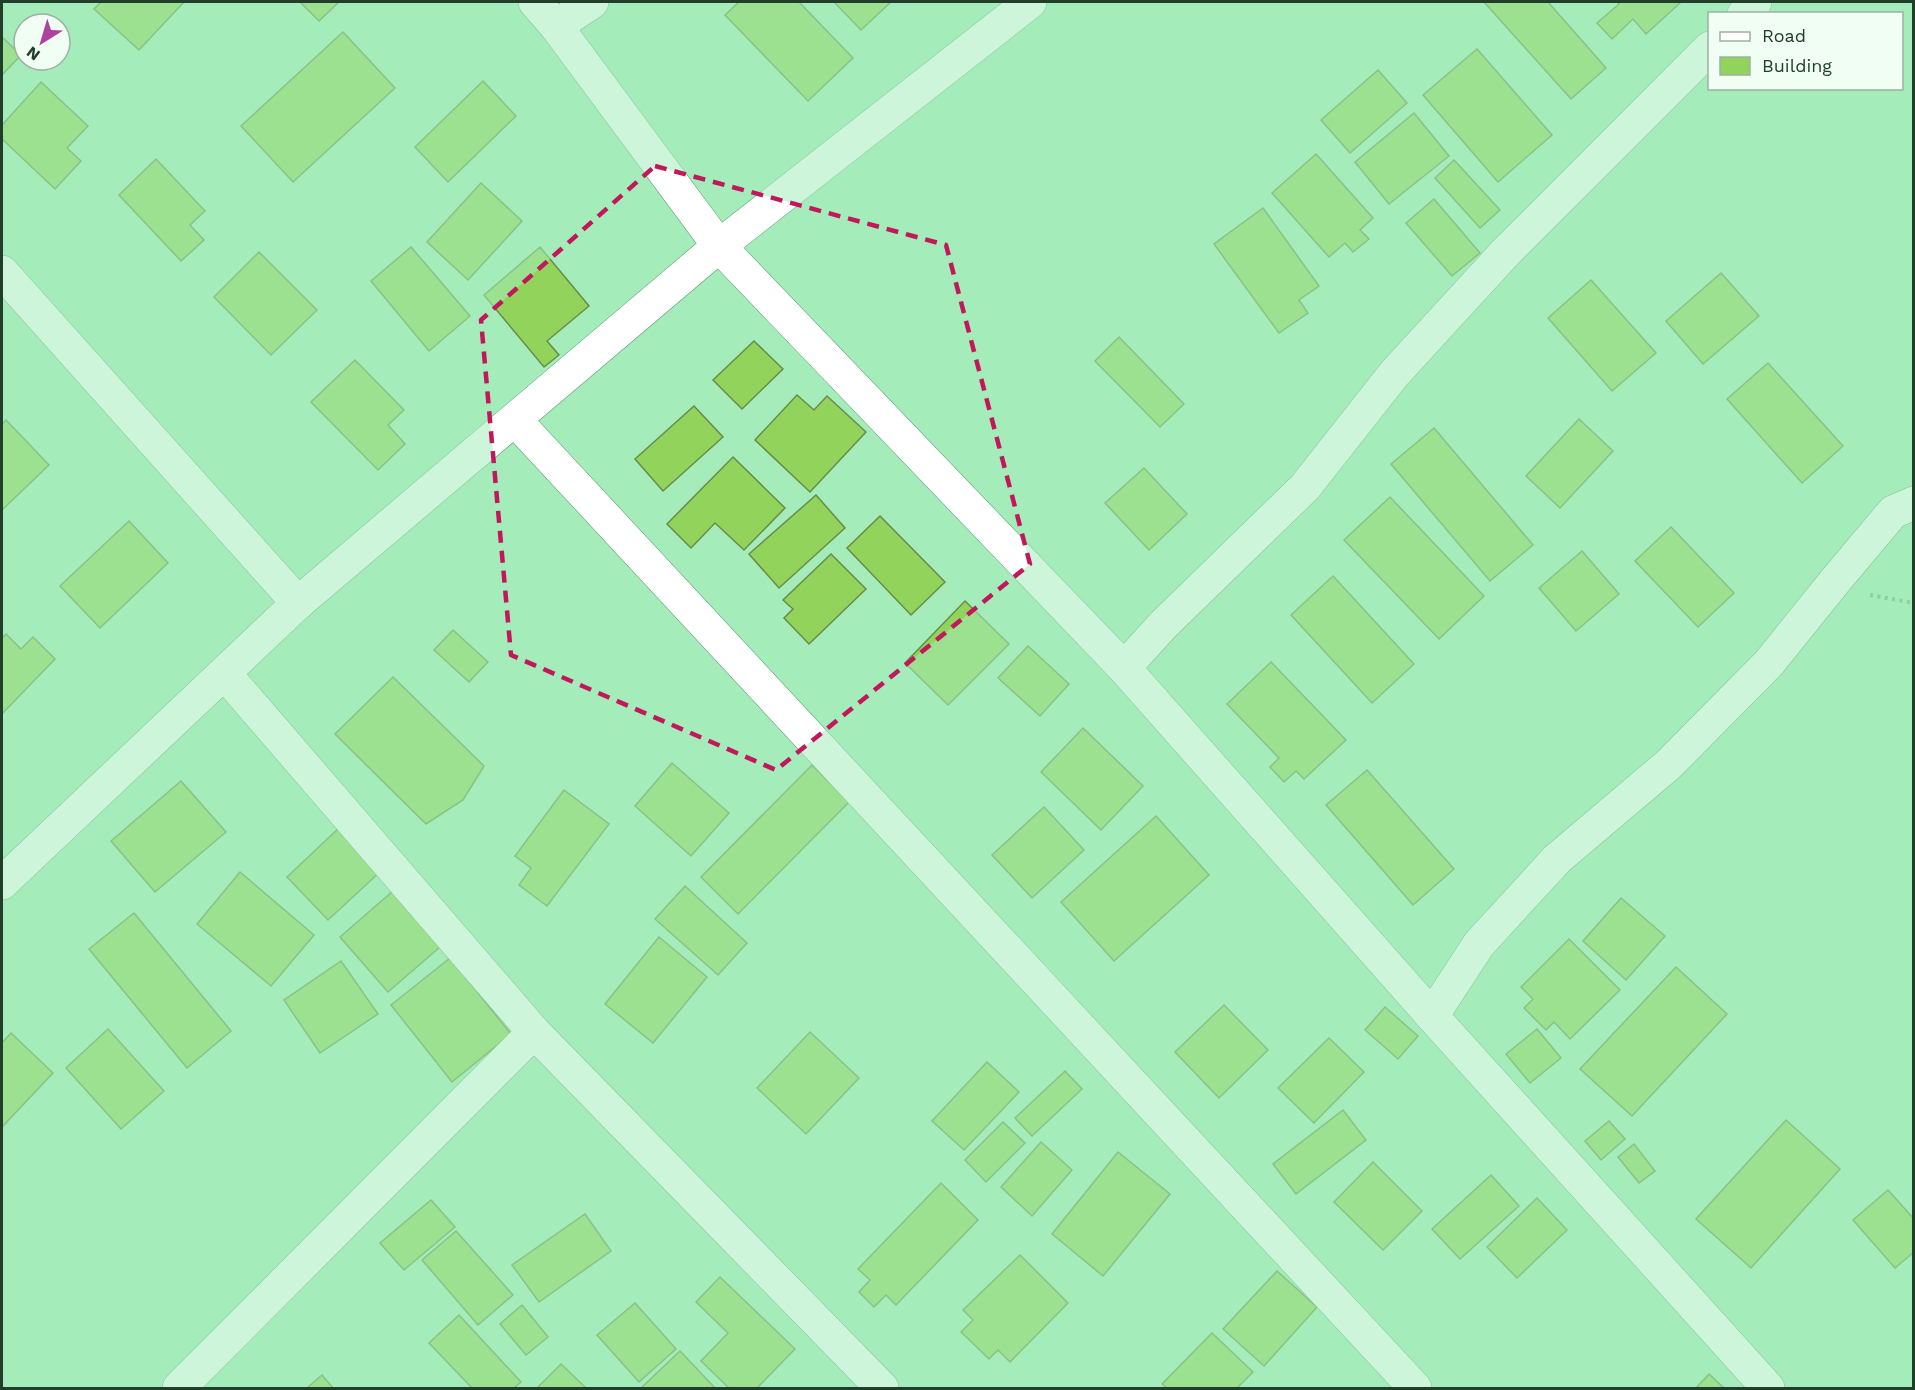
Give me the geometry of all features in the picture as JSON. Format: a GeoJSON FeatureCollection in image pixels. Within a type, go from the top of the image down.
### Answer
{"type":"FeatureCollection","features":[{"type":"Feature","properties":{"kind":"street"},"geometry":{"type":"LineString","coordinates":[[535,2],[556,26],[719,246],[1124,668],[1432,1016],[1768,1389]]}},
{"type":"Feature","properties":{"kind":"street"},"geometry":{"type":"LineString","coordinates":[[556,26],[592,2]]}},
{"type":"Feature","properties":{"kind":"street"},"geometry":{"type":"LineString","coordinates":[[2,883],[298,603],[719,246],[1030,2]]}},
{"type":"Feature","properties":{"kind":"street"},"geometry":{"type":"LineString","coordinates":[[1124,668],[1163,625],[1305,487],[1394,374],[1504,254],[1708,50]]}},
{"type":"Feature","properties":{"kind":"street"},"geometry":{"type":"LineString","coordinates":[[2,272],[298,603]]}},
{"type":"Feature","properties":{"kind":"street"},"geometry":{"type":"LineString","coordinates":[[515,420],[1415,1389]]}},
{"type":"Feature","properties":{"kind":"street"},"geometry":{"type":"LineString","coordinates":[[1432,1016],[1479,944],[1557,859],[1668,765],[1769,663],[1893,512],[1914,503]]}},
{"type":"Feature","properties":{"kind":"street"},"geometry":{"type":"LineString","coordinates":[[225,674],[534,1032],[882,1389]]}},
{"type":"Feature","properties":{"kind":"street"},"geometry":{"type":"LineString","coordinates":[[179,1389],[534,1032]]}},
{"type":"Feature","properties":{"kind":"highlighted area"},"geometry":{"type":"Polygon","coordinates":[[[655,166],[946,245],[1030,564],[776,770],[511,655],[481,320],[655,166]]]}},
{"type":"Feature","properties":{"kind":"building"},"geometry":{"type":"Polygon","coordinates":[[[101,2],[184,2],[139,50],[94,9],[101,2]]]}},
{"type":"Feature","properties":{"kind":"building"},"geometry":{"type":"Polygon","coordinates":[[[300,2],[339,2],[319,21],[300,2]]]}},
{"type":"Feature","properties":{"kind":"building"},"geometry":{"type":"Polygon","coordinates":[[[739,2],[799,2],[853,58],[808,101],[725,15],[739,2]]]}},
{"type":"Feature","properties":{"kind":"building"},"geometry":{"type":"Polygon","coordinates":[[[834,2],[891,2],[861,30],[834,2]]]}},
{"type":"Feature","properties":{"kind":"building"},"geometry":{"type":"Polygon","coordinates":[[[1484,2],[1548,2],[1606,68],[1571,99],[1484,2]]]}},
{"type":"Feature","properties":{"kind":"building"},"geometry":{"type":"Polygon","coordinates":[[[1617,2],[1681,2],[1646,34],[1633,19],[1612,39],[1597,23],[1619,4],[1617,2]]]}},
{"type":"Feature","properties":{"kind":"building"},"geometry":{"type":"Polygon","coordinates":[[[343,32],[395,88],[293,182],[241,126],[343,32]]]}},
{"type":"Feature","properties":{"kind":"building"},"geometry":{"type":"Polygon","coordinates":[[[2,37],[12,46],[12,64],[2,75],[2,37]]]}},
{"type":"Feature","properties":{"kind":"building"},"geometry":{"type":"Polygon","coordinates":[[[1477,49],[1552,135],[1498,182],[1423,95],[1477,49]]]}},
{"type":"Feature","properties":{"kind":"building"},"geometry":{"type":"Polygon","coordinates":[[[1378,70],[1407,103],[1350,153],[1321,120],[1378,70]]]}},
{"type":"Feature","properties":{"kind":"building"},"geometry":{"type":"Polygon","coordinates":[[[483,81],[516,116],[448,182],[415,147],[483,81]]]}},
{"type":"Feature","properties":{"kind":"building"},"geometry":{"type":"Polygon","coordinates":[[[41,82],[88,126],[67,148],[81,161],[55,189],[2,139],[2,125],[41,82]]]}},
{"type":"Feature","properties":{"kind":"building"},"geometry":{"type":"Polygon","coordinates":[[[1414,113],[1449,156],[1389,204],[1355,162],[1414,113]]]}},
{"type":"Feature","properties":{"kind":"building"},"geometry":{"type":"Polygon","coordinates":[[[1316,154],[1373,218],[1360,230],[1369,239],[1353,252],[1345,243],[1329,257],[1272,193],[1316,154]]]}},
{"type":"Feature","properties":{"kind":"building"},"geometry":{"type":"Polygon","coordinates":[[[156,159],[205,211],[190,225],[204,240],[181,261],[119,195],[156,159]]]}},
{"type":"Feature","properties":{"kind":"building"},"geometry":{"type":"Polygon","coordinates":[[[1454,160],[1500,210],[1480,228],[1435,178],[1454,160]]]}},
{"type":"Feature","properties":{"kind":"building"},"geometry":{"type":"Polygon","coordinates":[[[481,183],[522,221],[468,280],[427,242],[481,183]]]}},
{"type":"Feature","properties":{"kind":"building"},"geometry":{"type":"Polygon","coordinates":[[[1434,199],[1480,253],[1452,276],[1406,223],[1434,199]]]}},
{"type":"Feature","properties":{"kind":"building"},"geometry":{"type":"Polygon","coordinates":[[[1263,208],[1319,286],[1299,300],[1308,313],[1279,333],[1214,244],[1263,208]]]}},
{"type":"Feature","properties":{"kind":"building"},"geometry":{"type":"Polygon","coordinates":[[[411,247],[470,316],[429,351],[371,281],[411,247]]]}},
{"type":"Feature","properties":{"kind":"building"},"geometry":{"type":"Polygon","coordinates":[[[540,247],[589,306],[547,341],[559,355],[544,367],[484,295],[540,247]]]}},
{"type":"Feature","properties":{"kind":"building"},"geometry":{"type":"Polygon","coordinates":[[[259,252],[317,310],[271,355],[214,297],[259,252]]]}},
{"type":"Feature","properties":{"kind":"building"},"geometry":{"type":"Polygon","coordinates":[[[1721,273],[1759,316],[1703,364],[1666,321],[1721,273]]]}},
{"type":"Feature","properties":{"kind":"building"},"geometry":{"type":"Polygon","coordinates":[[[1591,280],[1656,353],[1612,391],[1548,318],[1591,280]]]}},
{"type":"Feature","properties":{"kind":"building"},"geometry":{"type":"Polygon","coordinates":[[[1119,337],[1184,404],[1160,427],[1095,361],[1119,337]]]}},
{"type":"Feature","properties":{"kind":"building"},"geometry":{"type":"Polygon","coordinates":[[[754,341],[783,369],[742,409],[713,380],[754,341]]]}},
{"type":"Feature","properties":{"kind":"building"},"geometry":{"type":"Polygon","coordinates":[[[355,360],[404,410],[388,425],[405,444],[378,470],[311,402],[355,360]]]}},
{"type":"Feature","properties":{"kind":"building"},"geometry":{"type":"Polygon","coordinates":[[[1768,363],[1843,446],[1802,483],[1727,399],[1768,363]]]}},
{"type":"Feature","properties":{"kind":"building"},"geometry":{"type":"Polygon","coordinates":[[[797,395],[814,410],[827,396],[866,432],[810,492],[755,440],[797,395]]]}},
{"type":"Feature","properties":{"kind":"building"},"geometry":{"type":"Polygon","coordinates":[[[694,406],[723,437],[663,491],[635,459],[694,406]]]}},
{"type":"Feature","properties":{"kind":"building"},"geometry":{"type":"Polygon","coordinates":[[[1579,419],[1613,451],[1560,508],[1526,476],[1579,419]]]}},
{"type":"Feature","properties":{"kind":"building"},"geometry":{"type":"Polygon","coordinates":[[[6,420],[49,465],[2,510],[2,424],[6,420]]]}},
{"type":"Feature","properties":{"kind":"building"},"geometry":{"type":"Polygon","coordinates":[[[1434,428],[1533,545],[1490,581],[1391,464],[1434,428]]]}},
{"type":"Feature","properties":{"kind":"building"},"geometry":{"type":"Polygon","coordinates":[[[733,457],[785,508],[744,550],[715,523],[691,548],[667,524],[733,457]]]}},
{"type":"Feature","properties":{"kind":"building"},"geometry":{"type":"Polygon","coordinates":[[[1144,468],[1187,514],[1149,550],[1105,503],[1144,468]]]}},
{"type":"Feature","properties":{"kind":"building"},"geometry":{"type":"Polygon","coordinates":[[[816,495],[845,528],[779,588],[749,554],[816,495]]]}},
{"type":"Feature","properties":{"kind":"building"},"geometry":{"type":"Polygon","coordinates":[[[1390,497],[1484,596],[1439,639],[1344,540],[1390,497]]]}},
{"type":"Feature","properties":{"kind":"building"},"geometry":{"type":"Polygon","coordinates":[[[880,516],[945,582],[911,615],[847,548],[880,516]]]}},
{"type":"Feature","properties":{"kind":"building"},"geometry":{"type":"Polygon","coordinates":[[[129,521],[168,563],[100,628],[60,586],[129,521]]]}},
{"type":"Feature","properties":{"kind":"building"},"geometry":{"type":"Polygon","coordinates":[[[1671,527],[1734,593],[1698,627],[1635,561],[1671,527]]]}},
{"type":"Feature","properties":{"kind":"building"},"geometry":{"type":"Polygon","coordinates":[[[1582,551],[1619,594],[1576,631],[1539,588],[1582,551]]]}},
{"type":"Feature","properties":{"kind":"building"},"geometry":{"type":"Polygon","coordinates":[[[831,554],[866,589],[809,644],[784,618],[793,609],[783,600],[831,554]]]}},
{"type":"Feature","properties":{"kind":"building"},"geometry":{"type":"Polygon","coordinates":[[[1333,576],[1414,664],[1372,703],[1291,615],[1333,576]]]}},
{"type":"Feature","properties":{"kind":"building"},"geometry":{"type":"Polygon","coordinates":[[[965,601],[1009,644],[948,705],[905,663],[965,601]]]}},
{"type":"Feature","properties":{"kind":"building"},"geometry":{"type":"Polygon","coordinates":[[[453,630],[488,662],[469,682],[434,650],[453,630]]]}},
{"type":"Feature","properties":{"kind":"building"},"geometry":{"type":"Polygon","coordinates":[[[6,634],[21,649],[33,637],[55,659],[2,714],[2,638],[6,634]]]}},
{"type":"Feature","properties":{"kind":"building"},"geometry":{"type":"Polygon","coordinates":[[[1028,646],[1069,684],[1040,716],[998,678],[1028,646]]]}},
{"type":"Feature","properties":{"kind":"building"},"geometry":{"type":"Polygon","coordinates":[[[1271,662],[1346,740],[1304,779],[1296,771],[1284,782],[1270,767],[1279,758],[1227,704],[1271,662]]]}},
{"type":"Feature","properties":{"kind":"building"},"geometry":{"type":"Polygon","coordinates":[[[393,677],[484,766],[463,800],[426,824],[335,734],[393,677]]]}},
{"type":"Feature","properties":{"kind":"building"},"geometry":{"type":"Polygon","coordinates":[[[1083,728],[1143,786],[1101,830],[1041,772],[1083,728]]]}},
{"type":"Feature","properties":{"kind":"building"},"geometry":{"type":"Polygon","coordinates":[[[672,763],[729,813],[691,856],[635,806],[672,763]]]}},
{"type":"Feature","properties":{"kind":"building"},"geometry":{"type":"Polygon","coordinates":[[[812,765],[849,802],[738,914],[701,877],[812,765]]]}},
{"type":"Feature","properties":{"kind":"building"},"geometry":{"type":"Polygon","coordinates":[[[1367,770],[1454,869],[1413,905],[1326,805],[1367,770]]]}},
{"type":"Feature","properties":{"kind":"building"},"geometry":{"type":"Polygon","coordinates":[[[181,781],[226,832],[155,892],[111,841],[181,781]]]}},
{"type":"Feature","properties":{"kind":"building"},"geometry":{"type":"Polygon","coordinates":[[[564,790],[609,824],[547,906],[519,885],[531,868],[515,856],[564,790]]]}},
{"type":"Feature","properties":{"kind":"building"},"geometry":{"type":"Polygon","coordinates":[[[1044,807],[1084,850],[1032,898],[992,855],[1044,807]]]}},
{"type":"Feature","properties":{"kind":"building"},"geometry":{"type":"Polygon","coordinates":[[[1156,816],[1209,875],[1114,961],[1061,902],[1156,816]]]}},
{"type":"Feature","properties":{"kind":"building"},"geometry":{"type":"Polygon","coordinates":[[[341,826],[382,870],[328,920],[287,877],[341,826]]]}},
{"type":"Feature","properties":{"kind":"building"},"geometry":{"type":"Polygon","coordinates":[[[240,872],[314,935],[271,986],[197,924],[240,872]]]}},
{"type":"Feature","properties":{"kind":"building"},"geometry":{"type":"Polygon","coordinates":[[[685,886],[747,943],[718,975],[655,919],[685,886]]]}},
{"type":"Feature","properties":{"kind":"building"},"geometry":{"type":"Polygon","coordinates":[[[393,891],[440,947],[388,992],[340,937],[393,891]]]}},
{"type":"Feature","properties":{"kind":"building"},"geometry":{"type":"Polygon","coordinates":[[[1621,898],[1665,936],[1626,980],[1583,941],[1621,898]]]}},
{"type":"Feature","properties":{"kind":"building"},"geometry":{"type":"Polygon","coordinates":[[[134,913],[231,1031],[187,1068],[89,949],[134,913]]]}},
{"type":"Feature","properties":{"kind":"building"},"geometry":{"type":"Polygon","coordinates":[[[659,937],[707,977],[653,1043],[605,1004],[659,937]]]}},
{"type":"Feature","properties":{"kind":"building"},"geometry":{"type":"Polygon","coordinates":[[[1569,939],[1620,990],[1570,1039],[1554,1022],[1546,1030],[1524,1008],[1533,999],[1521,987],[1569,939]]]}},
{"type":"Feature","properties":{"kind":"building"},"geometry":{"type":"Polygon","coordinates":[[[450,958],[511,1034],[452,1082],[391,1005],[450,958]]]}},
{"type":"Feature","properties":{"kind":"building"},"geometry":{"type":"Polygon","coordinates":[[[341,961],[378,1014],[320,1053],[284,1000],[341,961]]]}},
{"type":"Feature","properties":{"kind":"building"},"geometry":{"type":"Polygon","coordinates":[[[1676,967],[1727,1014],[1632,1116],[1580,1069],[1676,967]]]}},
{"type":"Feature","properties":{"kind":"building"},"geometry":{"type":"Polygon","coordinates":[[[1224,1005],[1268,1050],[1219,1098],[1175,1052],[1224,1005]]]}},
{"type":"Feature","properties":{"kind":"building"},"geometry":{"type":"Polygon","coordinates":[[[1385,1007],[1418,1036],[1398,1059],[1365,1030],[1385,1007]]]}},
{"type":"Feature","properties":{"kind":"building"},"geometry":{"type":"Polygon","coordinates":[[[108,1029],[164,1091],[121,1129],[66,1068],[108,1029]]]}},
{"type":"Feature","properties":{"kind":"building"},"geometry":{"type":"Polygon","coordinates":[[[1537,1029],[1561,1058],[1530,1083],[1506,1054],[1537,1029]]]}},
{"type":"Feature","properties":{"kind":"building"},"geometry":{"type":"Polygon","coordinates":[[[810,1032],[859,1078],[806,1134],[757,1088],[810,1032]]]}},
{"type":"Feature","properties":{"kind":"building"},"geometry":{"type":"Polygon","coordinates":[[[11,1033],[53,1073],[2,1127],[2,1043],[11,1033]]]}},
{"type":"Feature","properties":{"kind":"building"},"geometry":{"type":"Polygon","coordinates":[[[1329,1038],[1364,1072],[1314,1123],[1278,1088],[1329,1038]]]}},
{"type":"Feature","properties":{"kind":"building"},"geometry":{"type":"Polygon","coordinates":[[[987,1062],[1019,1092],[964,1150],[932,1121],[987,1062]]]}},
{"type":"Feature","properties":{"kind":"building"},"geometry":{"type":"Polygon","coordinates":[[[1065,1071],[1082,1089],[1032,1136],[1015,1118],[1065,1071]]]}},
{"type":"Feature","properties":{"kind":"building"},"geometry":{"type":"Polygon","coordinates":[[[1343,1110],[1366,1140],[1296,1194],[1273,1164],[1343,1110]]]}},
{"type":"Feature","properties":{"kind":"building"},"geometry":{"type":"Polygon","coordinates":[[[1786,1120],[1840,1169],[1751,1268],[1696,1219],[1786,1120]]]}},
{"type":"Feature","properties":{"kind":"building"},"geometry":{"type":"Polygon","coordinates":[[[1609,1121],[1625,1139],[1601,1160],[1585,1141],[1609,1121]]]}},
{"type":"Feature","properties":{"kind":"building"},"geometry":{"type":"Polygon","coordinates":[[[1003,1122],[1025,1143],[986,1182],[965,1160],[1003,1122]]]}},
{"type":"Feature","properties":{"kind":"building"},"geometry":{"type":"Polygon","coordinates":[[[1041,1142],[1072,1170],[1032,1216],[1001,1187],[1041,1142]]]}},
{"type":"Feature","properties":{"kind":"building"},"geometry":{"type":"Polygon","coordinates":[[[1634,1144],[1655,1171],[1639,1183],[1618,1157],[1634,1144]]]}},
{"type":"Feature","properties":{"kind":"building"},"geometry":{"type":"Polygon","coordinates":[[[1118,1152],[1170,1194],[1103,1276],[1052,1234],[1118,1152]]]}},
{"type":"Feature","properties":{"kind":"building"},"geometry":{"type":"Polygon","coordinates":[[[1373,1162],[1422,1211],[1383,1250],[1334,1202],[1373,1162]]]}},
{"type":"Feature","properties":{"kind":"building"},"geometry":{"type":"Polygon","coordinates":[[[1491,1175],[1519,1206],[1460,1259],[1432,1229],[1491,1175]]]}},
{"type":"Feature","properties":{"kind":"building"},"geometry":{"type":"Polygon","coordinates":[[[941,1183],[978,1220],[896,1305],[886,1295],[874,1307],[859,1292],[870,1280],[858,1269],[941,1183]]]}},
{"type":"Feature","properties":{"kind":"building"},"geometry":{"type":"Polygon","coordinates":[[[1888,1190],[1914,1219],[1914,1252],[1895,1268],[1853,1220],[1888,1190]]]}},
{"type":"Feature","properties":{"kind":"building"},"geometry":{"type":"Polygon","coordinates":[[[1537,1198],[1567,1230],[1517,1278],[1487,1247],[1537,1198]]]}},
{"type":"Feature","properties":{"kind":"building"},"geometry":{"type":"Polygon","coordinates":[[[431,1200],[455,1227],[404,1270],[380,1243],[431,1200]]]}},
{"type":"Feature","properties":{"kind":"building"},"geometry":{"type":"Polygon","coordinates":[[[585,1214],[611,1251],[539,1302],[512,1265],[585,1214]]]}},
{"type":"Feature","properties":{"kind":"building"},"geometry":{"type":"Polygon","coordinates":[[[456,1231],[513,1295],[478,1325],[422,1260],[456,1231]]]}},
{"type":"Feature","properties":{"kind":"building"},"geometry":{"type":"Polygon","coordinates":[[[1020,1255],[1068,1303],[1010,1362],[998,1350],[989,1359],[961,1332],[973,1320],[963,1310],[1020,1255]]]}},
{"type":"Feature","properties":{"kind":"building"},"geometry":{"type":"Polygon","coordinates":[[[1277,1271],[1317,1307],[1264,1366],[1223,1329],[1277,1271]]]}},
{"type":"Feature","properties":{"kind":"building"},"geometry":{"type":"Polygon","coordinates":[[[720,1277],[795,1349],[757,1388],[729,1388],[701,1361],[728,1333],[696,1302],[720,1277]]]}},
{"type":"Feature","properties":{"kind":"building"},"geometry":{"type":"Polygon","coordinates":[[[635,1303],[676,1349],[639,1382],[597,1335],[635,1303]]]}},
{"type":"Feature","properties":{"kind":"building"},"geometry":{"type":"Polygon","coordinates":[[[522,1305],[548,1337],[526,1355],[500,1324],[522,1305]]]}},
{"type":"Feature","properties":{"kind":"building"},"geometry":{"type":"Polygon","coordinates":[[[459,1315],[521,1382],[514,1388],[472,1388],[429,1343],[459,1315]]]}},
{"type":"Feature","properties":{"kind":"building"},"geometry":{"type":"Polygon","coordinates":[[[1212,1333],[1253,1372],[1237,1388],[1167,1388],[1162,1384],[1212,1333]]]}},
{"type":"Feature","properties":{"kind":"building"},"geometry":{"type":"Polygon","coordinates":[[[680,1351],[715,1388],[641,1388],[680,1351]]]}},
{"type":"Feature","properties":{"kind":"building"},"geometry":{"type":"Polygon","coordinates":[[[561,1364],[586,1388],[537,1388],[561,1364]]]}},
{"type":"Feature","properties":{"kind":"building"},"geometry":{"type":"Polygon","coordinates":[[[1709,1374],[1724,1388],[1696,1388],[1709,1374]]]}},
{"type":"Feature","properties":{"kind":"building"},"geometry":{"type":"Polygon","coordinates":[[[322,1375],[333,1388],[307,1388],[322,1375]]]}}]}
